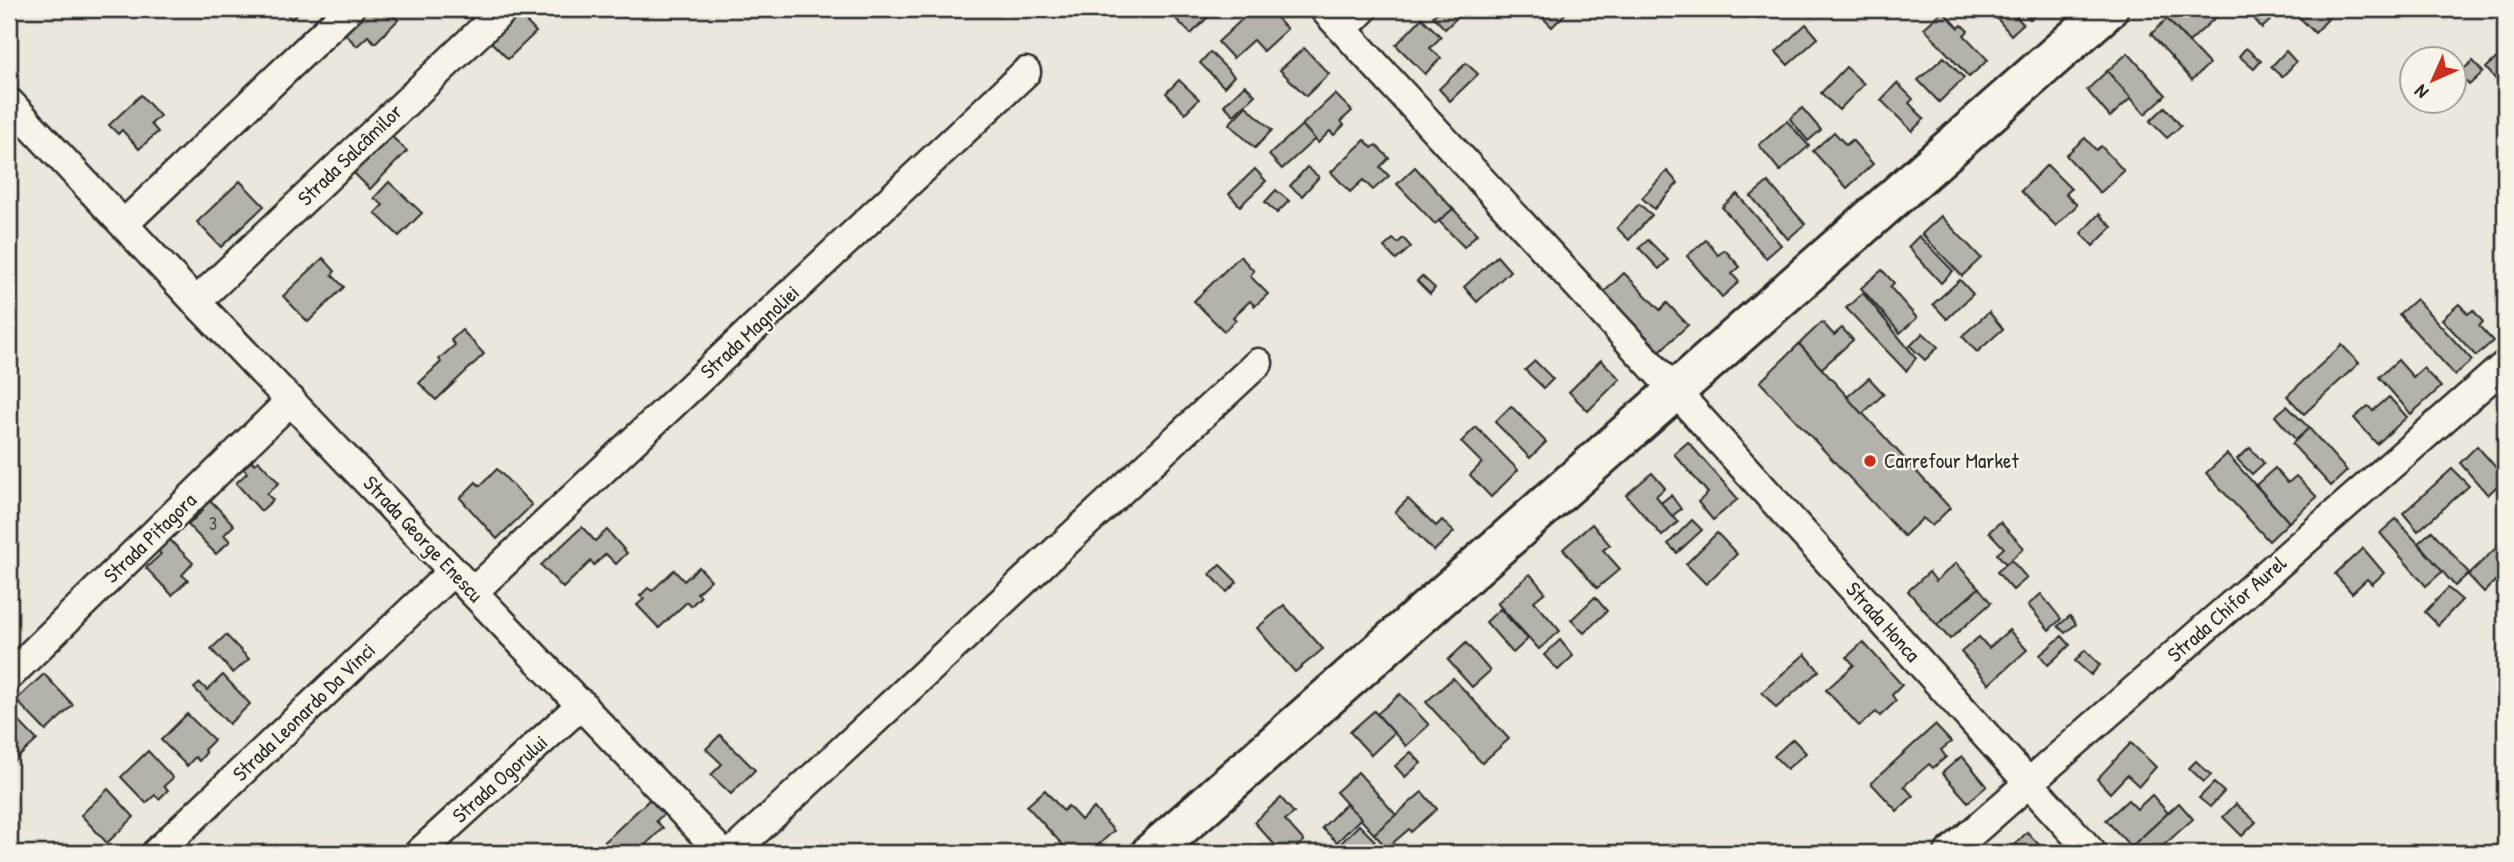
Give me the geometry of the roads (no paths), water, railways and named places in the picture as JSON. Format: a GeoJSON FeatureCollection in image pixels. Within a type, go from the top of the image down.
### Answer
{"type":"FeatureCollection","features":[{"type":"Feature","properties":{"kind":"highway"},"geometry":{"type":"LineString","coordinates":[[1151,853],[2108,9]]}},
{"type":"Feature","properties":{"kind":"street"},"geometry":{"type":"LineString","coordinates":[[124,224],[349,9]]}},
{"type":"Feature","properties":{"kind":"street","name":"Strada Salcâmilor"},"geometry":{"type":"LineString","coordinates":[[196,302],[503,9]]}},
{"type":"Feature","properties":{"kind":"street"},"geometry":{"type":"LineString","coordinates":[[1334,19],[1363,9]]}},
{"type":"Feature","properties":{"kind":"street","name":"Strada Honca"},"geometry":{"type":"LineString","coordinates":[[1334,19],[1675,391],[2092,853]]}},
{"type":"Feature","properties":{"kind":"street","name":"Strada Magnoliei"},"geometry":{"type":"LineString","coordinates":[[473,592],[1026,72]]}},
{"type":"Feature","properties":{"kind":"street","name":"Strada George Enescu"},"geometry":{"type":"LineString","coordinates":[[9,102],[722,853]]}},
{"type":"Feature","properties":{"kind":"street"},"geometry":{"type":"LineString","coordinates":[[732,853],[1258,363]]}},
{"type":"Feature","properties":{"kind":"street","name":"Strada Chifor Aurel"},"geometry":{"type":"LineString","coordinates":[[1949,853],[2505,365]]}},
{"type":"Feature","properties":{"kind":"street","name":"Strada Pitagora"},"geometry":{"type":"LineString","coordinates":[[9,676],[291,400]]}},
{"type":"Feature","properties":{"kind":"street","name":"Strada Leonardo Da Vinci"},"geometry":{"type":"LineString","coordinates":[[156,853],[453,571]]}},
{"type":"Feature","properties":{"kind":"street","name":"Strada Ogorului"},"geometry":{"type":"LineString","coordinates":[[419,853],[582,704]]}},
{"type":"Feature","properties":{"kind":"place","name":"Carrefour Market"},"geometry":{"type":"Point","coordinates":[1870,461]}}]}
